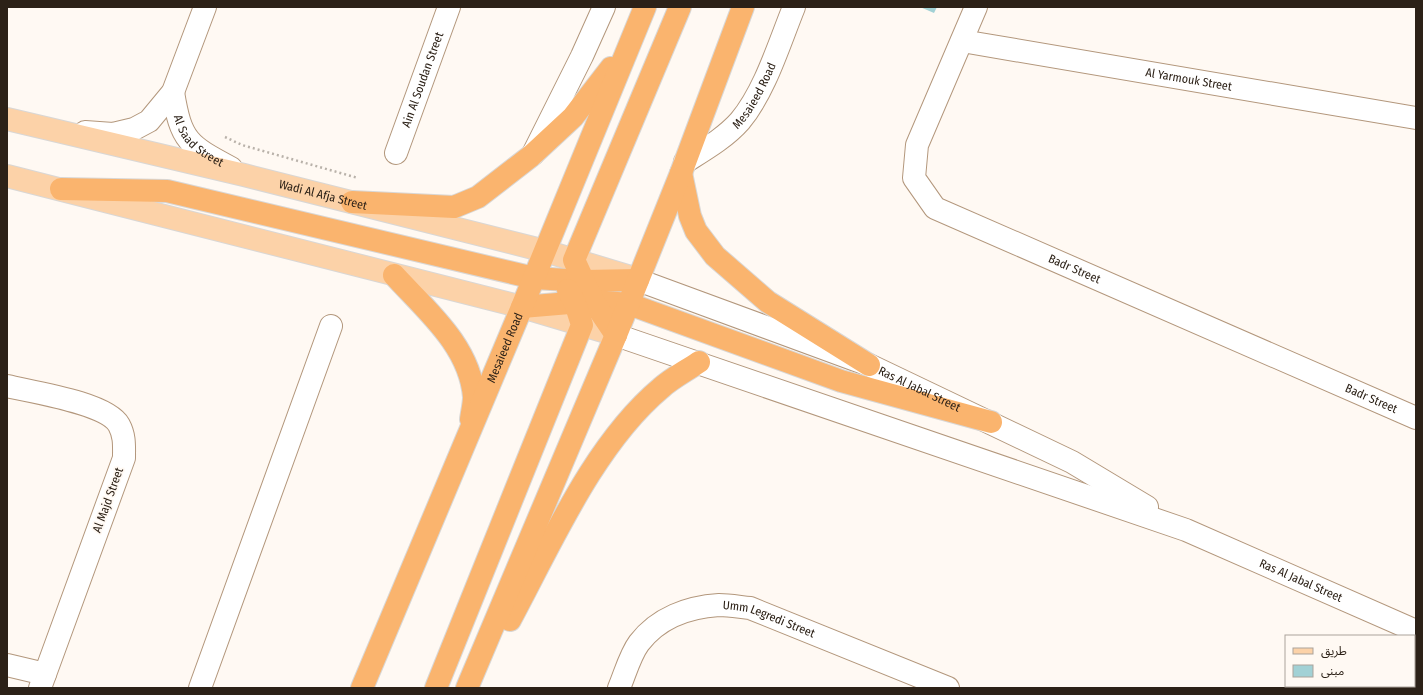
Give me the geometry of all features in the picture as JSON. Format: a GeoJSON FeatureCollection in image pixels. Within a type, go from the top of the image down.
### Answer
{"type":"FeatureCollection","features":[{"type":"Feature","properties":{"kind":"highway","name":"Mesaieed Road"},"geometry":{"type":"LineString","coordinates":[[362,688],[467,442],[626,48],[645,7]]}},
{"type":"Feature","properties":{"kind":"highway"},"geometry":{"type":"LineString","coordinates":[[436,688],[582,326],[584,281],[574,260],[680,7]]}},
{"type":"Feature","properties":{"kind":"highway"},"geometry":{"type":"LineString","coordinates":[[468,686],[616,335],[683,167],[743,7]]}},
{"type":"Feature","properties":{"kind":"highway"},"geometry":{"type":"LineString","coordinates":[[352,202],[454,207],[478,197],[531,156],[572,117],[626,48]]}},
{"type":"Feature","properties":{"kind":"highway"},"geometry":{"type":"LineString","coordinates":[[683,167],[690,216],[696,231],[715,256],[768,302],[869,365]]}},
{"type":"Feature","properties":{"kind":"highway"},"geometry":{"type":"LineString","coordinates":[[61,189],[167,191],[534,278],[584,281],[638,280]]}},
{"type":"Feature","properties":{"kind":"highway"},"geometry":{"type":"LineString","coordinates":[[545,251],[563,280],[616,335]]}},
{"type":"Feature","properties":{"kind":"highway"},"geometry":{"type":"LineString","coordinates":[[394,275],[432,316],[457,346],[468,370],[474,398],[467,442]]}},
{"type":"Feature","properties":{"kind":"highway"},"geometry":{"type":"LineString","coordinates":[[522,307],[584,302],[628,304],[841,381],[991,422]]}},
{"type":"Feature","properties":{"kind":"highway"},"geometry":{"type":"LineString","coordinates":[[468,686],[497,644],[588,475],[624,426],[661,388],[699,362]]}},
{"type":"Feature","properties":{"kind":"main road","name":"Wadi Al Afja Street"},"geometry":{"type":"LineString","coordinates":[[7,119],[244,175],[545,251],[638,280]]}},
{"type":"Feature","properties":{"kind":"main road"},"geometry":{"type":"LineString","coordinates":[[7,176],[522,307],[616,335]]}},
{"type":"Feature","properties":{"kind":"street","name":"Al Saad Street"},"geometry":{"type":"LineString","coordinates":[[59,131],[113,134],[134,129],[149,120],[173,92],[205,7]]}},
{"type":"Feature","properties":{"kind":"street","name":"Ain Al Soudan Street"},"geometry":{"type":"LineString","coordinates":[[396,153],[449,7]]}},
{"type":"Feature","properties":{"kind":"street"},"geometry":{"type":"LineString","coordinates":[[531,156],[582,56],[604,7]]}},
{"type":"Feature","properties":{"kind":"street","name":"Mesaieed Road"},"geometry":{"type":"LineString","coordinates":[[683,167],[717,142],[740,121],[758,94],[794,7]]}},
{"type":"Feature","properties":{"kind":"street","name":"Badr Street"},"geometry":{"type":"LineString","coordinates":[[976,7],[917,145],[914,178],[935,208],[1416,418]]}},
{"type":"Feature","properties":{"kind":"street","name":"Al Yarmouk Street"},"geometry":{"type":"LineString","coordinates":[[962,41],[1416,118]]}},
{"type":"Feature","properties":{"kind":"street","name":"Al Saad Street"},"geometry":{"type":"LineString","coordinates":[[173,92],[177,116],[184,134],[200,152],[244,175]]}},
{"type":"Feature","properties":{"kind":"street","name":"Ras Al Jabal Street"},"geometry":{"type":"LineString","coordinates":[[638,280],[869,365],[1072,462],[1186,530]]}},
{"type":"Feature","properties":{"kind":"street"},"geometry":{"type":"LineString","coordinates":[[200,688],[331,326]]}},
{"type":"Feature","properties":{"kind":"street","name":"Ras Al Jabal Street"},"geometry":{"type":"LineString","coordinates":[[616,335],[699,362],[1186,530],[1416,631]]}},
{"type":"Feature","properties":{"kind":"street","name":"Al Majd Street"},"geometry":{"type":"LineString","coordinates":[[7,386],[90,406],[105,412],[118,424],[124,440],[124,458],[42,681]]}},
{"type":"Feature","properties":{"kind":"street","name":"Umm Legredi Street"},"geometry":{"type":"LineString","coordinates":[[619,688],[638,644],[652,628],[674,615],[700,608],[720,605],[750,608],[925,683],[948,688]]}},
{"type":"Feature","properties":{"kind":"street"},"geometry":{"type":"LineString","coordinates":[[7,665],[42,681]]}},
{"type":"Feature","properties":{"kind":"path"},"geometry":{"type":"LineString","coordinates":[[220,135],[242,145],[362,180]]}},
{"type":"Feature","properties":{"kind":"building"},"geometry":{"type":"Polygon","coordinates":[[[920,7],[937,7],[934,13],[920,7]]]}}]}
